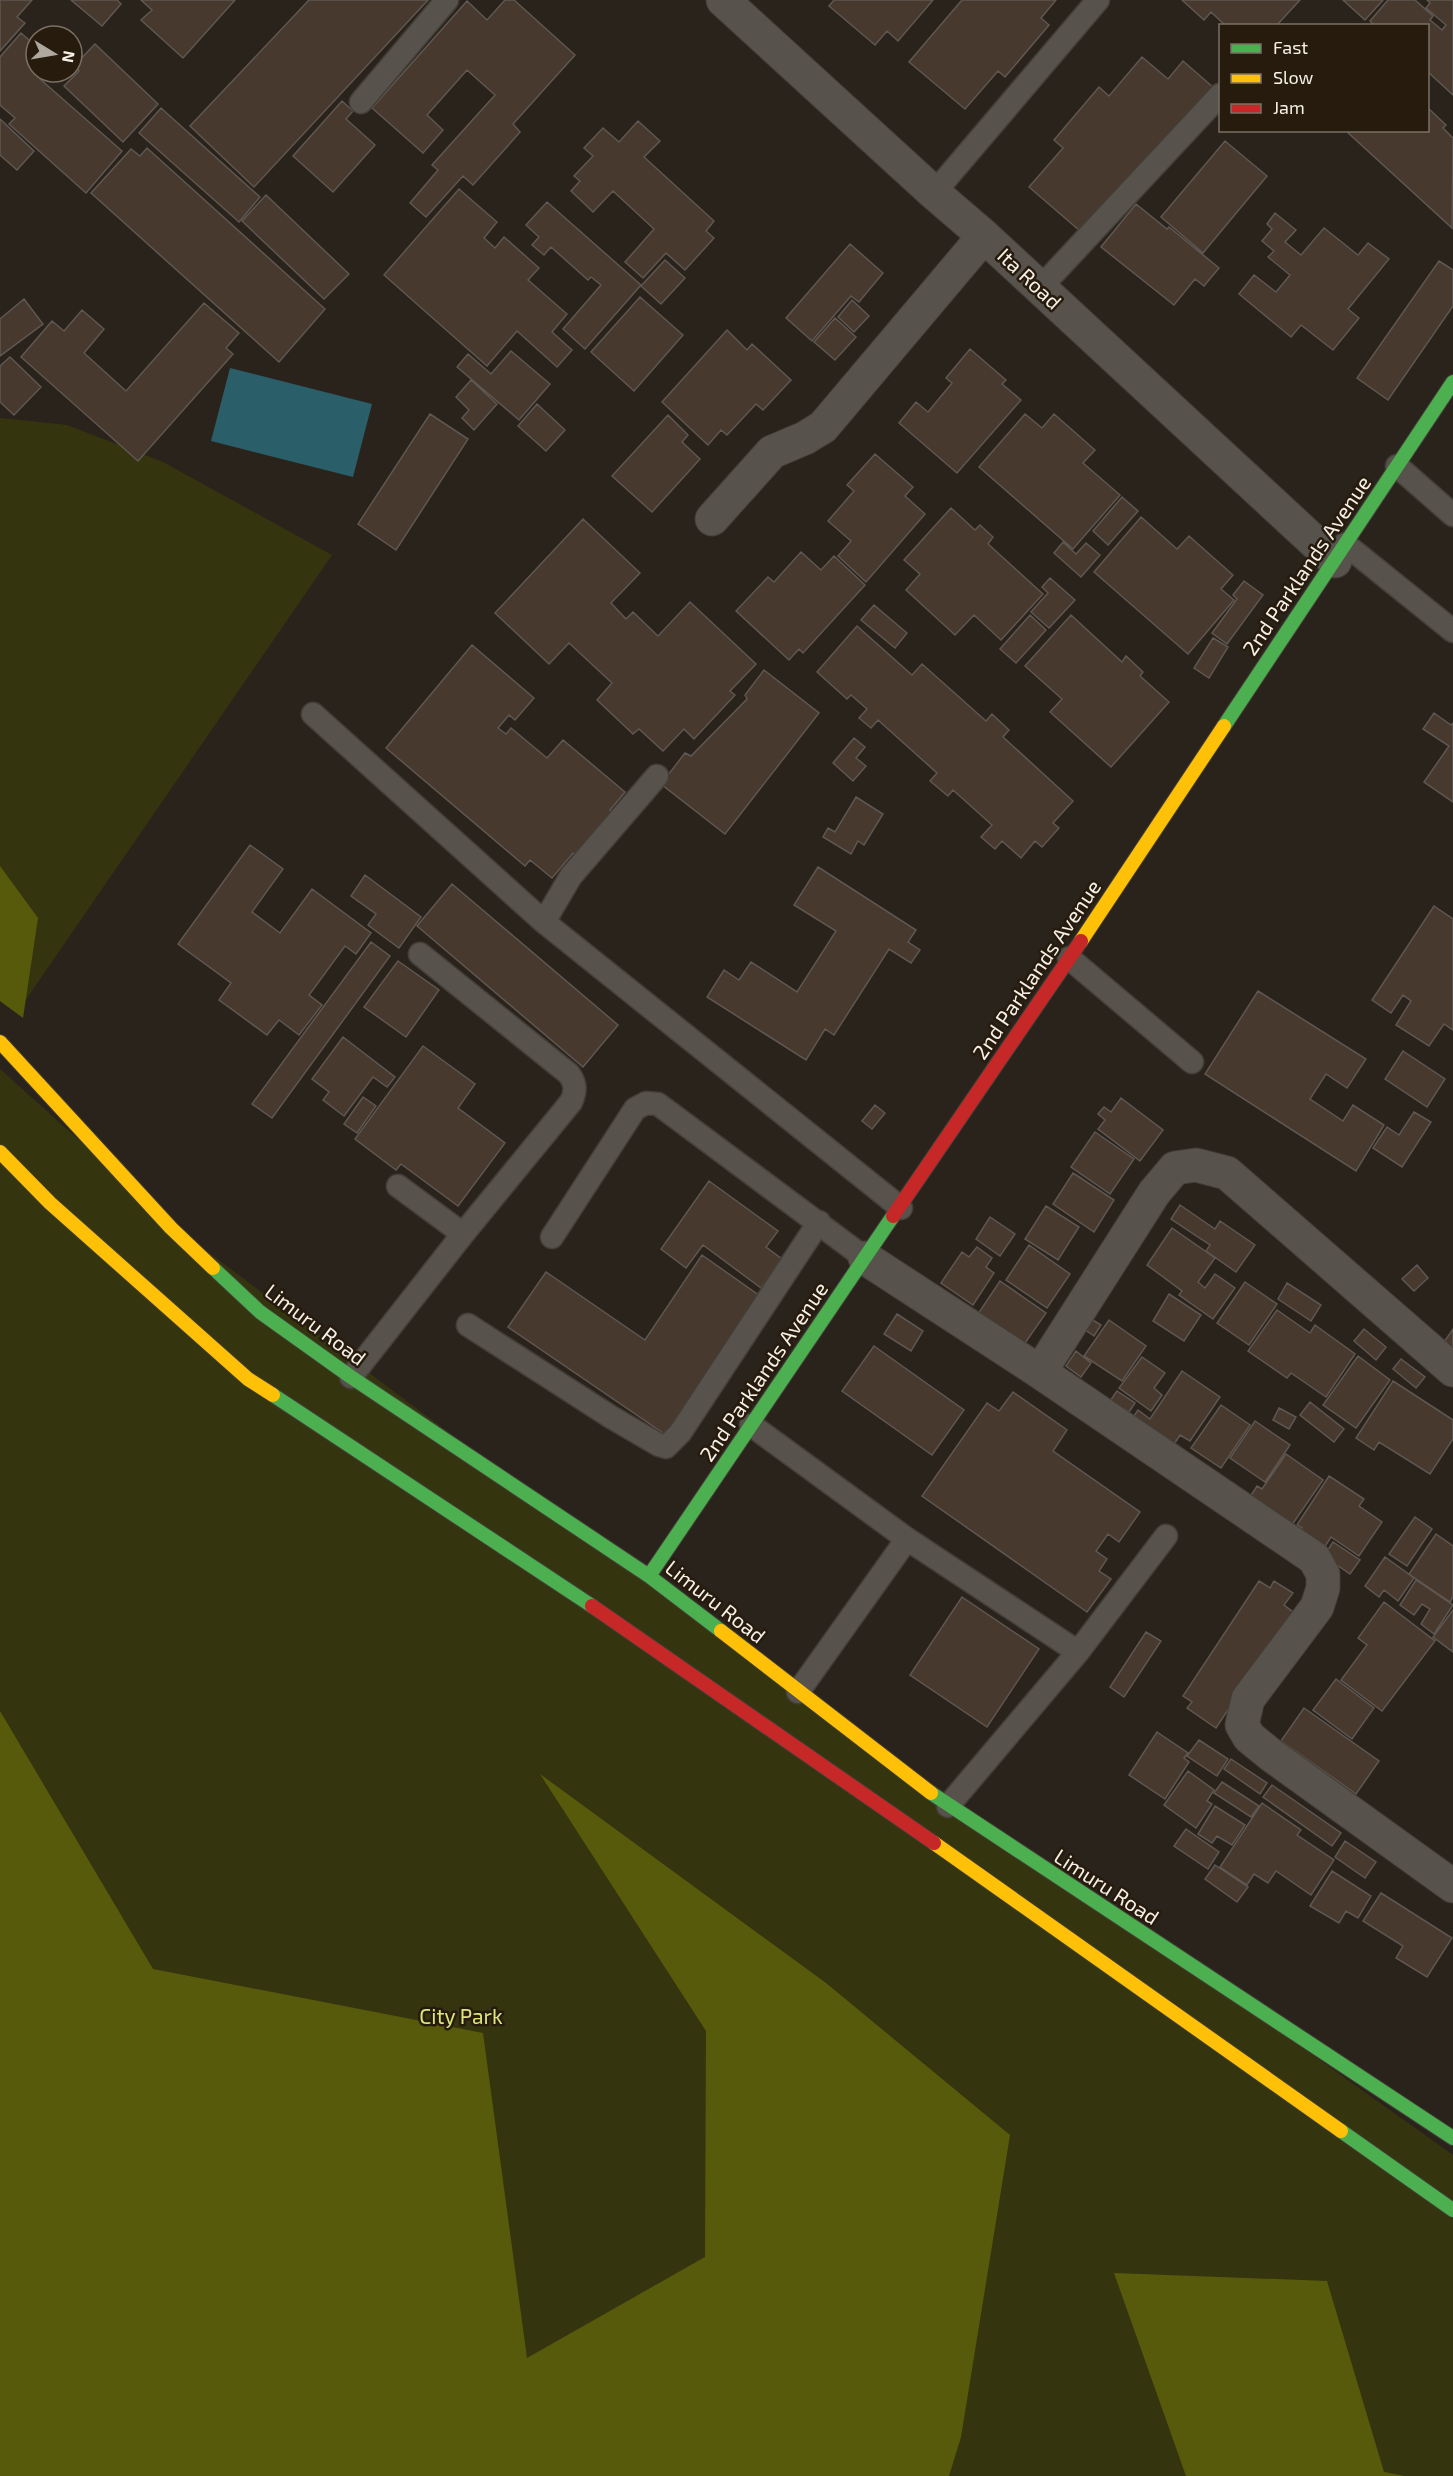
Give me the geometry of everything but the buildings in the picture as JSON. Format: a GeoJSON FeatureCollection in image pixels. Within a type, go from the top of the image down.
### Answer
{"type":"FeatureCollection","features":[{"type":"Feature","properties":{"kind":"main road","name":"2nd Parklands Avenue"},"geometry":{"type":"LineString","coordinates":[[649,1576],[901,1208],[1453,382]]}},
{"type":"Feature","properties":{"kind":"main road","name":"Limuru Road"},"geometry":{"type":"LineString","coordinates":[[0,1041],[171,1228],[260,1312],[351,1377],[649,1576],[948,1806],[1453,2138]]}},
{"type":"Feature","properties":{"kind":"main road"},"geometry":{"type":"LineString","coordinates":[[0,1152],[50,1203],[248,1379],[546,1574],[914,1829],[1453,2210]]}},
{"type":"Feature","properties":{"kind":"street","name":"Ita Road"},"geometry":{"type":"LineString","coordinates":[[723,0],[934,193],[1340,552]]}},
{"type":"Feature","properties":{"kind":"street"},"geometry":{"type":"LineString","coordinates":[[712,519],[772,452],[806,438],[823,427],[984,236]]}},
{"type":"Feature","properties":{"kind":"street"},"geometry":{"type":"LineString","coordinates":[[1040,1372],[1154,1193],[1175,1168],[1196,1164],[1227,1173],[1453,1370]]}},
{"type":"Feature","properties":{"kind":"street"},"geometry":{"type":"LineString","coordinates":[[865,1258],[1040,1372],[1314,1558],[1323,1574],[1323,1588],[1317,1607],[1248,1699],[1242,1725],[1249,1737],[1271,1755],[1453,1886]]}},
{"type":"Feature","properties":{"kind":"lane"},"geometry":{"type":"LineString","coordinates":[[361,102],[447,0]]}},
{"type":"Feature","properties":{"kind":"lane"},"geometry":{"type":"LineString","coordinates":[[934,193],[1098,0]]}},
{"type":"Feature","properties":{"kind":"lane"},"geometry":{"type":"LineString","coordinates":[[1041,288],[1219,97]]}},
{"type":"Feature","properties":{"kind":"lane"},"geometry":{"type":"LineString","coordinates":[[1397,466],[1453,515]]}},
{"type":"Feature","properties":{"kind":"lane"},"geometry":{"type":"LineString","coordinates":[[1340,552],[1453,631]]}},
{"type":"Feature","properties":{"kind":"lane"},"geometry":{"type":"LineString","coordinates":[[314,714],[544,922],[901,1208]]}},
{"type":"Feature","properties":{"kind":"lane"},"geometry":{"type":"LineString","coordinates":[[544,922],[555,900],[572,876],[657,776]]}},
{"type":"Feature","properties":{"kind":"lane"},"geometry":{"type":"LineString","coordinates":[[351,1377],[463,1234],[571,1102],[575,1093],[574,1082],[562,1068],[420,954]]}},
{"type":"Feature","properties":{"kind":"lane"},"geometry":{"type":"LineString","coordinates":[[1069,958],[1192,1062]]}},
{"type":"Feature","properties":{"kind":"lane"},"geometry":{"type":"LineString","coordinates":[[552,1238],[635,1109],[646,1103],[658,1104],[865,1258]]}},
{"type":"Feature","properties":{"kind":"lane"},"geometry":{"type":"LineString","coordinates":[[398,1186],[463,1234]]}},
{"type":"Feature","properties":{"kind":"lane"},"geometry":{"type":"LineString","coordinates":[[468,1325],[610,1417],[666,1447],[680,1433],[819,1222]]}},
{"type":"Feature","properties":{"kind":"lane"},"geometry":{"type":"LineString","coordinates":[[751,1425],[907,1539],[1078,1652]]}},
{"type":"Feature","properties":{"kind":"lane"},"geometry":{"type":"LineString","coordinates":[[948,1806],[1078,1652],[1166,1536]]}},
{"type":"Feature","properties":{"kind":"lane"},"geometry":{"type":"LineString","coordinates":[[798,1692],[907,1539]]}},
{"type":"Feature","properties":{"kind":"green space"},"geometry":{"type":"Polygon","coordinates":[[[0,418],[67,425],[163,462],[332,555],[18,1011],[0,992],[0,418]]]}},
{"type":"Feature","properties":{"kind":"green space","name":"City Park"},"geometry":{"type":"Polygon","coordinates":[[[0,1069],[180,1231],[636,1573],[1453,2155],[1453,2476],[0,2476],[0,1069]]]}},
{"type":"Feature","properties":{"kind":"shaded area"},"geometry":{"type":"Polygon","coordinates":[[[0,866],[38,918],[23,1018],[0,1001],[0,866]]]}},
{"type":"Feature","properties":{"kind":"shaded area"},"geometry":{"type":"Polygon","coordinates":[[[0,1711],[153,1969],[483,2033],[527,2358],[705,2257],[706,2031],[540,1774],[826,1983],[1010,2135],[961,2437],[949,2476],[0,2476],[0,1711]]]}},
{"type":"Feature","properties":{"kind":"shaded area"},"geometry":{"type":"Polygon","coordinates":[[[1114,2273],[1327,2281],[1384,2472],[1405,2476],[1186,2476],[1114,2273]]]}},
{"type":"Feature","properties":{"kind":"water"},"geometry":{"type":"Polygon","coordinates":[[[230,368],[372,404],[353,477],[211,441],[230,368]]]}},
{"type":"Feature","properties":{"kind":"traffic: fast"},"geometry":{"type":"LineString","coordinates":[[1224,726],[1453,382]]}},
{"type":"Feature","properties":{"kind":"traffic: fast"},"geometry":{"type":"LineString","coordinates":[[649,1576],[893,1216]]}},
{"type":"Feature","properties":{"kind":"traffic: fast"},"geometry":{"type":"LineString","coordinates":[[213,1268],[260,1312],[351,1377],[649,1576],[721,1631]]}},
{"type":"Feature","properties":{"kind":"traffic: fast"},"geometry":{"type":"LineString","coordinates":[[273,1395],[592,1606]]}},
{"type":"Feature","properties":{"kind":"traffic: fast"},"geometry":{"type":"LineString","coordinates":[[931,1793],[1453,2138]]}},
{"type":"Feature","properties":{"kind":"traffic: fast"},"geometry":{"type":"LineString","coordinates":[[1341,2131],[1453,2210]]}},
{"type":"Feature","properties":{"kind":"traffic: slow"},"geometry":{"type":"LineString","coordinates":[[1081,941],[1224,726]]}},
{"type":"Feature","properties":{"kind":"traffic: slow"},"geometry":{"type":"LineString","coordinates":[[0,1042],[171,1228],[213,1268]]}},
{"type":"Feature","properties":{"kind":"traffic: slow"},"geometry":{"type":"LineString","coordinates":[[0,1152],[50,1203],[248,1379],[273,1395]]}},
{"type":"Feature","properties":{"kind":"traffic: slow"},"geometry":{"type":"LineString","coordinates":[[721,1631],[931,1793]]}},
{"type":"Feature","properties":{"kind":"traffic: slow"},"geometry":{"type":"LineString","coordinates":[[934,1843],[1341,2131]]}},
{"type":"Feature","properties":{"kind":"traffic: jam"},"geometry":{"type":"LineString","coordinates":[[893,1216],[1081,941]]}},
{"type":"Feature","properties":{"kind":"traffic: jam"},"geometry":{"type":"LineString","coordinates":[[592,1606],[934,1843]]}}]}
